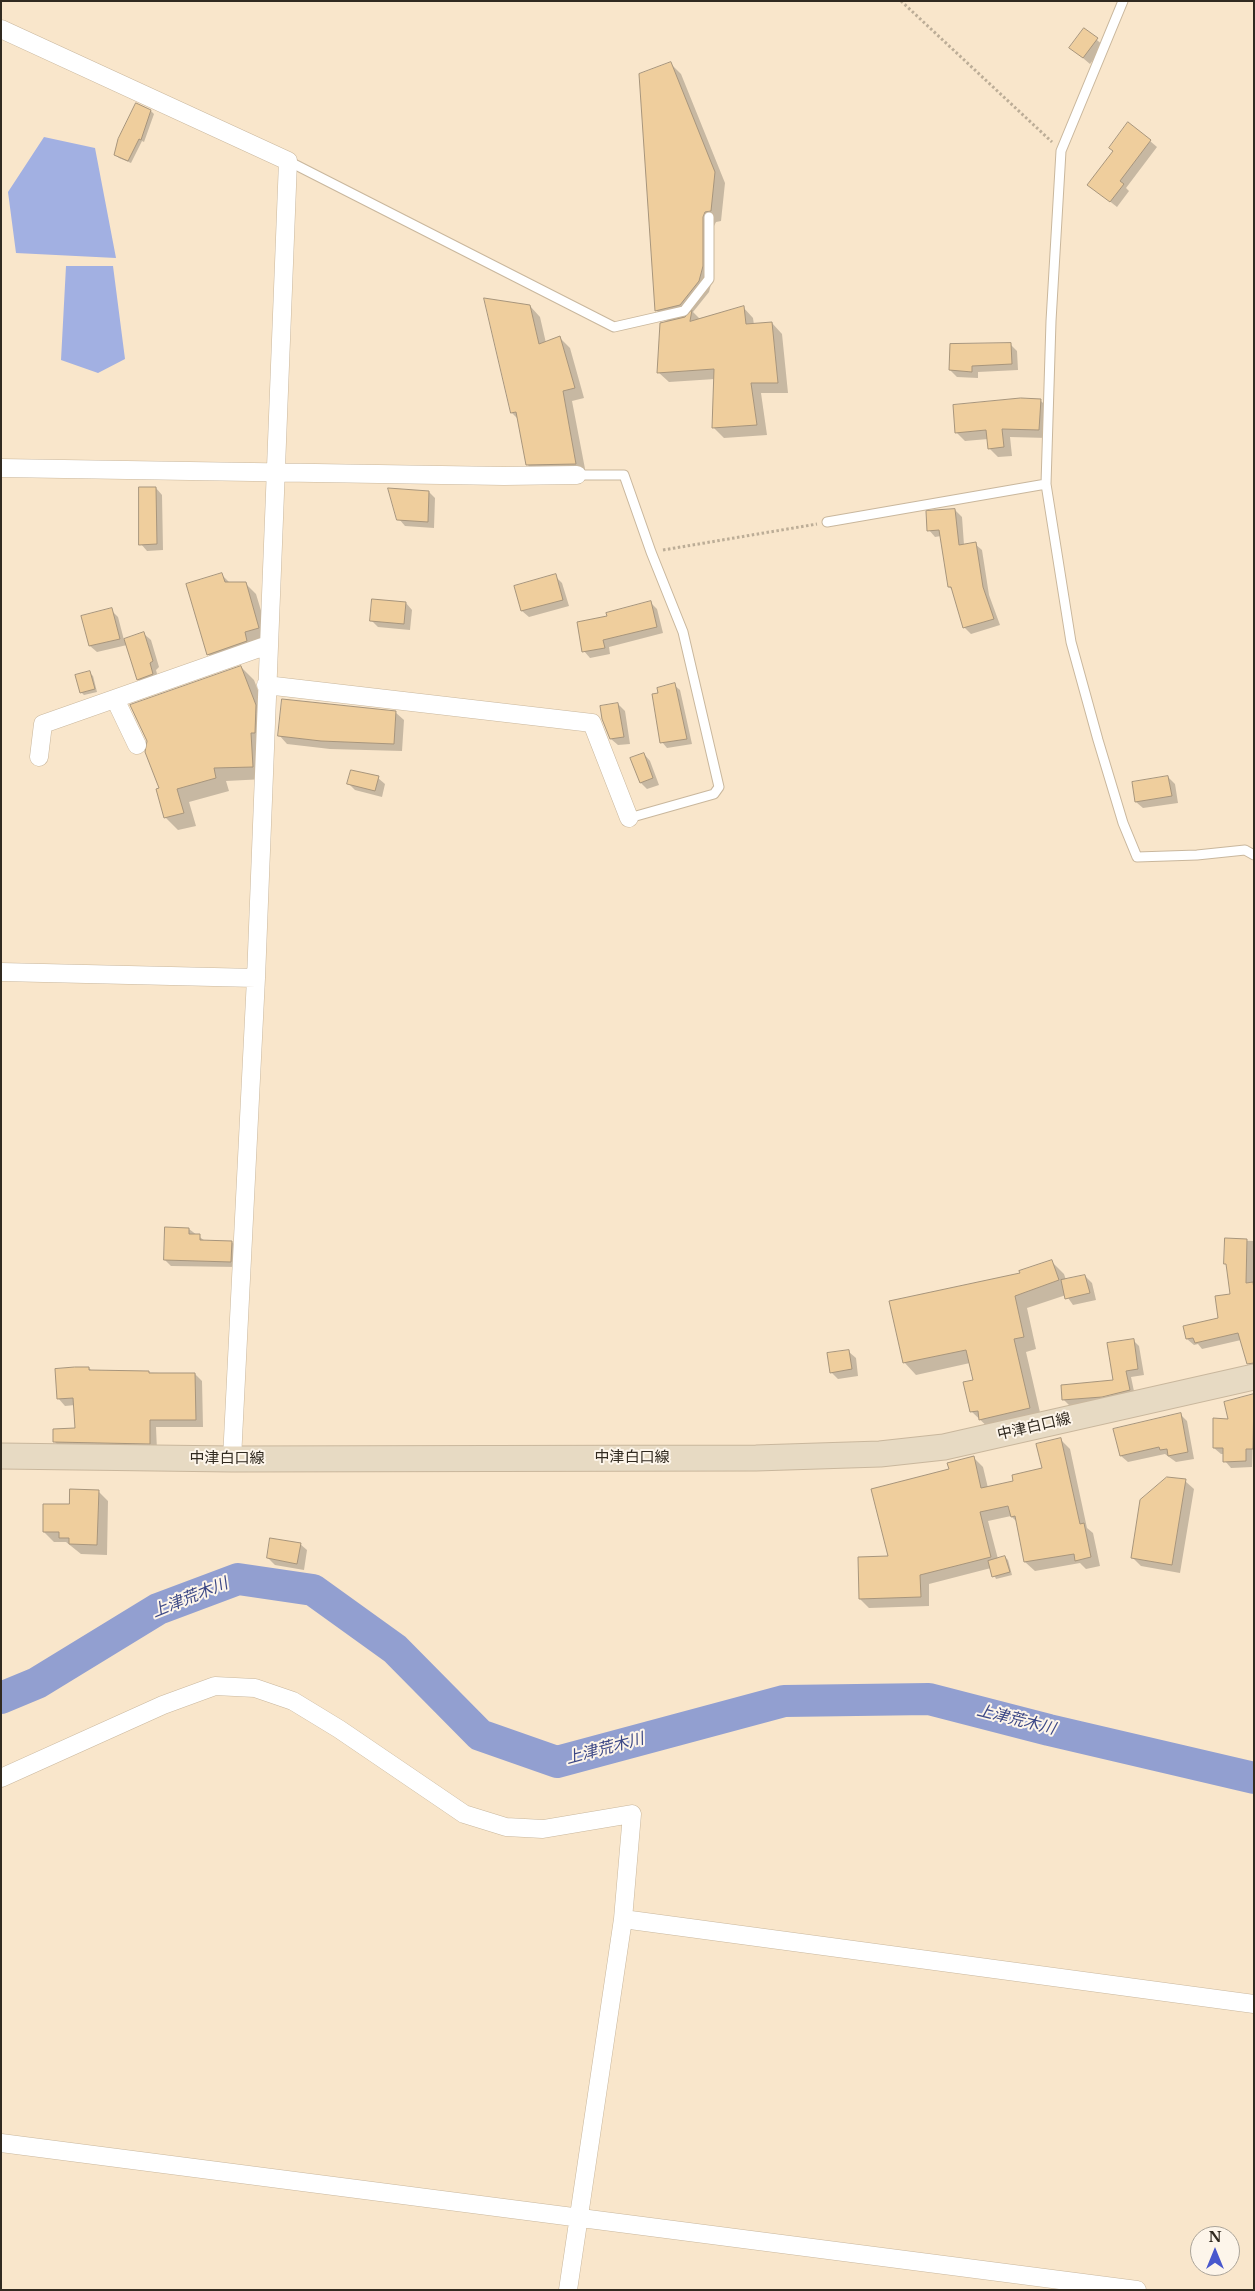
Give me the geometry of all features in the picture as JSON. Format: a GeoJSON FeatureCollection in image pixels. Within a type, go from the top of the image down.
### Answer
{"type":"FeatureCollection","features":[{"type":"Feature","properties":{"kind":"main road","name":"中津白口線"},"geometry":{"type":"LineString","coordinates":[[1,1456],[232,1459],[756,1458],[880,1454],[944,1448],[1254,1377]]}},
{"type":"Feature","properties":{"kind":"street"},"geometry":{"type":"LineString","coordinates":[[1,30],[288,162],[256,978],[232,1459]]}},
{"type":"Feature","properties":{"kind":"street"},"geometry":{"type":"LineString","coordinates":[[1,468],[504,476],[578,475]]}},
{"type":"Feature","properties":{"kind":"street"},"geometry":{"type":"LineString","coordinates":[[39,758],[43,724],[268,645]]}},
{"type":"Feature","properties":{"kind":"street"},"geometry":{"type":"LineString","coordinates":[[266,685],[592,724],[629,818]]}},
{"type":"Feature","properties":{"kind":"street"},"geometry":{"type":"LineString","coordinates":[[115,699],[137,745]]}},
{"type":"Feature","properties":{"kind":"street"},"geometry":{"type":"LineString","coordinates":[[1,972],[256,978]]}},
{"type":"Feature","properties":{"kind":"street"},"geometry":{"type":"LineString","coordinates":[[1,1778],[163,1705],[215,1686],[255,1688],[293,1701],[339,1729],[464,1814],[506,1827],[543,1829],[632,1814],[623,1919],[568,2290]]}},
{"type":"Feature","properties":{"kind":"street"},"geometry":{"type":"LineString","coordinates":[[623,1919],[1254,2004]]}},
{"type":"Feature","properties":{"kind":"street"},"geometry":{"type":"LineString","coordinates":[[1,2143],[1137,2290]]}},
{"type":"Feature","properties":{"kind":"lane"},"geometry":{"type":"LineString","coordinates":[[1123,1],[1061,151],[1051,321],[1046,484],[1071,642],[1123,822],[1137,857],[1196,855],[1245,850],[1254,855]]}},
{"type":"Feature","properties":{"kind":"lane"},"geometry":{"type":"LineString","coordinates":[[288,162],[614,327],[684,311],[709,278],[709,217]]}},
{"type":"Feature","properties":{"kind":"lane"},"geometry":{"type":"LineString","coordinates":[[578,475],[624,475],[651,552],[684,632],[718,787],[714,794],[629,818]]}},
{"type":"Feature","properties":{"kind":"lane"},"geometry":{"type":"LineString","coordinates":[[827,522],[1046,484]]}},
{"type":"Feature","properties":{"kind":"path"},"geometry":{"type":"LineString","coordinates":[[901,1],[1061,151]]}},
{"type":"Feature","properties":{"kind":"path"},"geometry":{"type":"LineString","coordinates":[[651,552],[827,522]]}},
{"type":"Feature","properties":{"kind":"shaded area"},"geometry":{"type":"Polygon","coordinates":[[[44,137],[95,148],[116,258],[16,253],[8,192],[44,137]]]}},
{"type":"Feature","properties":{"kind":"shaded area"},"geometry":{"type":"Polygon","coordinates":[[[66,266],[113,266],[125,359],[98,373],[61,360],[66,266]]]}},
{"type":"Feature","properties":{"kind":"building"},"geometry":{"type":"Polygon","coordinates":[[[1084,28],[1098,38],[1083,58],[1069,48],[1084,28]]]}},
{"type":"Feature","properties":{"kind":"building"},"geometry":{"type":"Polygon","coordinates":[[[671,62],[715,172],[711,211],[705,212],[703,217],[703,266],[699,281],[680,305],[655,311],[639,74],[671,62]]]}},
{"type":"Feature","properties":{"kind":"building"},"geometry":{"type":"Polygon","coordinates":[[[136,103],[151,110],[141,140],[139,139],[128,161],[114,155],[118,139],[136,103]]]}},
{"type":"Feature","properties":{"kind":"building"},"geometry":{"type":"Polygon","coordinates":[[[1128,122],[1151,140],[1120,181],[1124,184],[1110,202],[1087,185],[1113,151],[1109,148],[1128,122]]]}},
{"type":"Feature","properties":{"kind":"building"},"geometry":{"type":"Polygon","coordinates":[[[484,298],[530,305],[539,344],[560,336],[575,388],[563,391],[576,464],[526,465],[516,412],[511,413],[484,298]]]}},
{"type":"Feature","properties":{"kind":"building"},"geometry":{"type":"Polygon","coordinates":[[[744,306],[746,324],[772,322],[778,383],[751,383],[757,425],[712,428],[714,369],[657,373],[660,323],[685,317],[692,310],[690,321],[744,306]]]}},
{"type":"Feature","properties":{"kind":"building"},"geometry":{"type":"Polygon","coordinates":[[[1011,343],[1012,364],[972,366],[972,372],[949,370],[950,344],[1011,343]]]}},
{"type":"Feature","properties":{"kind":"building"},"geometry":{"type":"Polygon","coordinates":[[[1021,398],[1041,399],[1039,430],[1002,429],[1004,447],[988,449],[986,430],[955,433],[953,405],[1021,398]]]}},
{"type":"Feature","properties":{"kind":"building"},"geometry":{"type":"Polygon","coordinates":[[[139,487],[156,487],[157,544],[139,545],[139,487]]]}},
{"type":"Feature","properties":{"kind":"building"},"geometry":{"type":"Polygon","coordinates":[[[388,488],[429,491],[428,522],[397,520],[388,488]]]}},
{"type":"Feature","properties":{"kind":"building"},"geometry":{"type":"Polygon","coordinates":[[[955,509],[959,545],[976,542],[983,587],[994,619],[963,628],[951,587],[948,587],[939,530],[927,531],[926,511],[955,509]]]}},
{"type":"Feature","properties":{"kind":"building"},"geometry":{"type":"Polygon","coordinates":[[[222,573],[225,582],[246,582],[259,628],[245,632],[247,641],[207,655],[186,584],[222,573]]]}},
{"type":"Feature","properties":{"kind":"building"},"geometry":{"type":"Polygon","coordinates":[[[556,574],[563,600],[521,611],[514,586],[556,574]]]}},
{"type":"Feature","properties":{"kind":"building"},"geometry":{"type":"Polygon","coordinates":[[[372,599],[406,602],[404,624],[370,621],[372,599]]]}},
{"type":"Feature","properties":{"kind":"building"},"geometry":{"type":"Polygon","coordinates":[[[651,601],[657,627],[603,640],[605,648],[582,652],[577,622],[607,616],[606,613],[651,601]]]}},
{"type":"Feature","properties":{"kind":"building"},"geometry":{"type":"Polygon","coordinates":[[[112,608],[120,639],[89,646],[81,616],[112,608]]]}},
{"type":"Feature","properties":{"kind":"building"},"geometry":{"type":"Polygon","coordinates":[[[144,632],[153,661],[150,663],[153,674],[137,680],[124,639],[144,632]]]}},
{"type":"Feature","properties":{"kind":"building"},"geometry":{"type":"Polygon","coordinates":[[[241,666],[256,705],[255,733],[251,733],[253,767],[214,768],[216,778],[177,789],[184,813],[164,818],[156,789],[159,788],[145,752],[147,741],[130,705],[241,666]]]}},
{"type":"Feature","properties":{"kind":"building"},"geometry":{"type":"Polygon","coordinates":[[[90,671],[95,689],[80,693],[75,675],[90,671]]]}},
{"type":"Feature","properties":{"kind":"building"},"geometry":{"type":"Polygon","coordinates":[[[675,683],[687,739],[660,743],[652,694],[658,693],[657,688],[675,683]]]}},
{"type":"Feature","properties":{"kind":"building"},"geometry":{"type":"Polygon","coordinates":[[[282,699],[396,711],[394,744],[321,741],[278,736],[282,699]]]}},
{"type":"Feature","properties":{"kind":"building"},"geometry":{"type":"Polygon","coordinates":[[[618,703],[624,737],[610,739],[602,719],[600,706],[618,703]]]}},
{"type":"Feature","properties":{"kind":"building"},"geometry":{"type":"Polygon","coordinates":[[[644,753],[653,778],[640,783],[630,758],[644,753]]]}},
{"type":"Feature","properties":{"kind":"building"},"geometry":{"type":"Polygon","coordinates":[[[351,770],[379,776],[375,791],[347,784],[351,770]]]}},
{"type":"Feature","properties":{"kind":"building"},"geometry":{"type":"Polygon","coordinates":[[[1168,776],[1172,796],[1135,802],[1132,782],[1168,776]]]}},
{"type":"Feature","properties":{"kind":"building"},"geometry":{"type":"Polygon","coordinates":[[[165,1227],[189,1228],[189,1234],[200,1234],[200,1240],[232,1241],[231,1262],[164,1260],[165,1227]]]}},
{"type":"Feature","properties":{"kind":"building"},"geometry":{"type":"Polygon","coordinates":[[[1225,1238],[1247,1239],[1246,1283],[1253,1282],[1254,1289],[1254,1363],[1247,1364],[1238,1333],[1195,1343],[1193,1338],[1186,1339],[1183,1326],[1218,1318],[1215,1296],[1230,1294],[1226,1264],[1224,1264],[1225,1238]]]}},
{"type":"Feature","properties":{"kind":"building"},"geometry":{"type":"Polygon","coordinates":[[[1052,1260],[1059,1280],[1015,1296],[1024,1337],[1014,1339],[1030,1408],[979,1420],[978,1411],[970,1412],[963,1382],[973,1380],[966,1350],[903,1363],[889,1301],[1020,1273],[1019,1271],[1052,1260]]]}},
{"type":"Feature","properties":{"kind":"building"},"geometry":{"type":"Polygon","coordinates":[[[1085,1275],[1090,1293],[1065,1299],[1061,1280],[1085,1275]]]}},
{"type":"Feature","properties":{"kind":"building"},"geometry":{"type":"Polygon","coordinates":[[[1134,1339],[1138,1369],[1126,1371],[1130,1390],[1102,1397],[1062,1400],[1061,1385],[1113,1380],[1107,1343],[1134,1339]]]}},
{"type":"Feature","properties":{"kind":"building"},"geometry":{"type":"Polygon","coordinates":[[[849,1350],[852,1369],[830,1373],[827,1353],[849,1350]]]}},
{"type":"Feature","properties":{"kind":"building"},"geometry":{"type":"Polygon","coordinates":[[[89,1367],[89,1370],[149,1371],[149,1373],[195,1373],[196,1420],[150,1420],[150,1444],[53,1442],[53,1429],[75,1428],[73,1398],[57,1399],[55,1369],[89,1367]]]}},
{"type":"Feature","properties":{"kind":"building"},"geometry":{"type":"Polygon","coordinates":[[[1254,1394],[1253,1449],[1246,1449],[1246,1461],[1223,1462],[1223,1448],[1213,1448],[1213,1418],[1228,1419],[1224,1402],[1254,1394]]]}},
{"type":"Feature","properties":{"kind":"building"},"geometry":{"type":"Polygon","coordinates":[[[1181,1413],[1188,1452],[1168,1456],[1167,1449],[1160,1450],[1159,1447],[1120,1456],[1113,1429],[1181,1413]]]}},
{"type":"Feature","properties":{"kind":"building"},"geometry":{"type":"Polygon","coordinates":[[[1061,1438],[1080,1524],[1084,1523],[1091,1557],[1075,1561],[1074,1554],[1024,1562],[1015,1516],[1011,1517],[1008,1506],[980,1512],[991,1557],[920,1575],[921,1597],[859,1599],[858,1557],[888,1556],[871,1489],[949,1469],[947,1463],[974,1456],[981,1488],[1013,1481],[1012,1475],[1042,1468],[1036,1444],[1061,1438]]]}},
{"type":"Feature","properties":{"kind":"building"},"geometry":{"type":"Polygon","coordinates":[[[1167,1477],[1186,1479],[1172,1565],[1131,1558],[1140,1500],[1167,1477]]]}},
{"type":"Feature","properties":{"kind":"building"},"geometry":{"type":"Polygon","coordinates":[[[70,1489],[99,1490],[97,1545],[69,1544],[69,1538],[59,1538],[59,1532],[43,1532],[43,1504],[69,1504],[70,1489]]]}},
{"type":"Feature","properties":{"kind":"building"},"geometry":{"type":"Polygon","coordinates":[[[270,1538],[301,1543],[297,1564],[267,1558],[270,1538]]]}},
{"type":"Feature","properties":{"kind":"building"},"geometry":{"type":"Polygon","coordinates":[[[1005,1556],[1010,1572],[992,1577],[988,1561],[1005,1556]]]}},
{"type":"Feature","properties":{"kind":"waterway","name":"上津荒木川"},"geometry":{"type":"LineString","coordinates":[[1,1698],[37,1683],[158,1609],[238,1579],[313,1590],[395,1649],[480,1735],[557,1762],[784,1701],[929,1699],[1049,1730],[1254,1778]]}}]}
